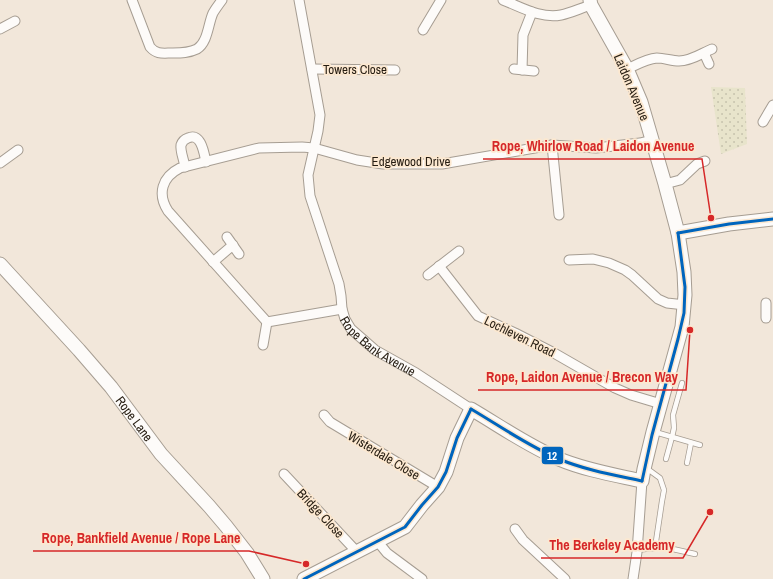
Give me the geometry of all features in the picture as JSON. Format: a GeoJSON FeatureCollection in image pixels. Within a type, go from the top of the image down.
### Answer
{"type":"FeatureCollection","features":[{"type":"Feature","properties":{"kind":"street"},"geometry":{"type":"LineString","coordinates":[[132,0],[150,47],[157,53],[160,53],[187,52],[201,46],[214,13],[222,0]]}},
{"type":"Feature","properties":{"kind":"street","name":"Towers Close"},"geometry":{"type":"LineString","coordinates":[[299,0],[312,69],[395,70]]}},
{"type":"Feature","properties":{"kind":"street"},"geometry":{"type":"LineString","coordinates":[[423,30],[441,0]]}},
{"type":"Feature","properties":{"kind":"street"},"geometry":{"type":"LineString","coordinates":[[503,0],[532,12],[560,15],[590,3]]}},
{"type":"Feature","properties":{"kind":"street","name":"Laidon Avenue"},"geometry":{"type":"LineString","coordinates":[[590,3],[627,69],[641,102],[678,232],[685,285],[685,305],[682,327],[653,432],[643,475],[637,550],[633,579]]}},
{"type":"Feature","properties":{"kind":"street"},"geometry":{"type":"LineString","coordinates":[[532,12],[524,35],[518,69],[534,71]]}},
{"type":"Feature","properties":{"kind":"street"},"geometry":{"type":"LineString","coordinates":[[0,29],[15,21]]}},
{"type":"Feature","properties":{"kind":"street"},"geometry":{"type":"LineString","coordinates":[[627,69],[652,59],[664,58],[678,61],[685,60],[708,51],[709,64]]}},
{"type":"Feature","properties":{"kind":"street","name":"Rope Bank Avenue"},"geometry":{"type":"LineString","coordinates":[[312,69],[320,114],[318,131],[308,175],[310,196],[339,284],[342,309],[345,319],[351,329],[375,350],[416,373],[471,409],[533,446],[560,459],[585,468],[643,475]]}},
{"type":"Feature","properties":{"kind":"street"},"geometry":{"type":"LineString","coordinates":[[763,122],[772,111]]}},
{"type":"Feature","properties":{"kind":"street"},"geometry":{"type":"LineString","coordinates":[[185,167],[181,146],[184,140],[190,137],[196,138],[200,142],[206,162]]}},
{"type":"Feature","properties":{"kind":"street","name":"Edgewood Drive"},"geometry":{"type":"LineString","coordinates":[[267,322],[168,211],[163,203],[162,189],[167,178],[175,171],[185,167],[259,148],[314,148],[357,160],[383,164],[442,164],[552,145],[596,148],[640,143],[652,140]]}},
{"type":"Feature","properties":{"kind":"street"},"geometry":{"type":"LineString","coordinates":[[552,145],[559,215]]}},
{"type":"Feature","properties":{"kind":"street"},"geometry":{"type":"LineString","coordinates":[[0,163],[18,150]]}},
{"type":"Feature","properties":{"kind":"street"},"geometry":{"type":"LineString","coordinates":[[665,184],[680,180],[699,160]]}},
{"type":"Feature","properties":{"kind":"street"},"geometry":{"type":"LineString","coordinates":[[678,232],[773,219]]}},
{"type":"Feature","properties":{"kind":"street"},"geometry":{"type":"LineString","coordinates":[[213,262],[230,241],[239,254]]}},
{"type":"Feature","properties":{"kind":"street"},"geometry":{"type":"LineString","coordinates":[[428,275],[459,251]]}},
{"type":"Feature","properties":{"kind":"street"},"geometry":{"type":"LineString","coordinates":[[569,260],[593,259],[609,263],[621,268],[639,280],[658,299],[667,303],[685,305]]}},
{"type":"Feature","properties":{"kind":"street","name":"Rope Lane"},"geometry":{"type":"LineString","coordinates":[[0,264],[111,387],[161,454],[226,526],[247,553],[263,579]]}},
{"type":"Feature","properties":{"kind":"street","name":"Lochleven Road"},"geometry":{"type":"LineString","coordinates":[[440,266],[478,316],[554,353],[616,388],[631,395],[661,404]]}},
{"type":"Feature","properties":{"kind":"street"},"geometry":{"type":"LineString","coordinates":[[766,304],[766,318]]}},
{"type":"Feature","properties":{"kind":"street"},"geometry":{"type":"LineString","coordinates":[[263,345],[267,322],[342,309]]}},
{"type":"Feature","properties":{"kind":"street"},"geometry":{"type":"LineString","coordinates":[[304,579],[405,527],[438,487],[446,472],[457,438],[471,409]]}},
{"type":"Feature","properties":{"kind":"street","name":"Wisterdale Close"},"geometry":{"type":"LineString","coordinates":[[324,415],[327,426],[438,487]]}},
{"type":"Feature","properties":{"kind":"street","name":"Bridge Close"},"geometry":{"type":"LineString","coordinates":[[284,474],[357,552]]}},
{"type":"Feature","properties":{"kind":"street"},"geometry":{"type":"LineString","coordinates":[[516,529],[520,541],[565,579]]}},
{"type":"Feature","properties":{"kind":"street"},"geometry":{"type":"LineString","coordinates":[[378,542],[387,553],[422,579]]}},
{"type":"Feature","properties":{"kind":"lane"},"geometry":{"type":"LineString","coordinates":[[666,459],[674,428],[673,415],[682,383]]}},
{"type":"Feature","properties":{"kind":"lane"},"geometry":{"type":"LineString","coordinates":[[653,432],[700,445]]}},
{"type":"Feature","properties":{"kind":"lane"},"geometry":{"type":"LineString","coordinates":[[688,462],[691,443]]}},
{"type":"Feature","properties":{"kind":"lane"},"geometry":{"type":"LineString","coordinates":[[637,550],[655,548],[664,490],[660,478],[649,470],[643,475]]}},
{"type":"Feature","properties":{"kind":"lane"},"geometry":{"type":"LineString","coordinates":[[655,545],[695,554]]}},
{"type":"Feature","properties":{"kind":"shaded area"},"geometry":{"type":"Polygon","coordinates":[[[711,87],[745,88],[747,144],[721,154],[711,87]]]}},
{"type":"Feature","properties":{"kind":"transit line","name":"12"},"geometry":{"type":"LineString","coordinates":[[678,233],[729,224],[773,219]]}},
{"type":"Feature","properties":{"kind":"transit line","name":"12"},"geometry":{"type":"LineString","coordinates":[[642,481],[652,435],[684,313],[685,287],[678,233]]}},
{"type":"Feature","properties":{"kind":"transit line","name":"12"},"geometry":{"type":"LineString","coordinates":[[471,409],[525,442],[559,459],[589,469],[642,481]]}},
{"type":"Feature","properties":{"kind":"transit line","name":"12"},"geometry":{"type":"LineString","coordinates":[[304,579],[405,527],[438,487],[446,472],[457,438],[471,409]]}},
{"type":"Feature","properties":{"kind":"place","name":"Rope, Whirlow Road / Laidon Avenue"},"geometry":{"type":"Point","coordinates":[711,218]}},
{"type":"Feature","properties":{"kind":"place","name":"Rope, Laidon Avenue / Brecon Way"},"geometry":{"type":"Point","coordinates":[690,330]}},
{"type":"Feature","properties":{"kind":"place","name":"The Berkeley Academy"},"geometry":{"type":"Point","coordinates":[710,512]}},
{"type":"Feature","properties":{"kind":"place","name":"Rope, Bankfield Avenue / Rope Lane"},"geometry":{"type":"Point","coordinates":[306,564]}}]}
